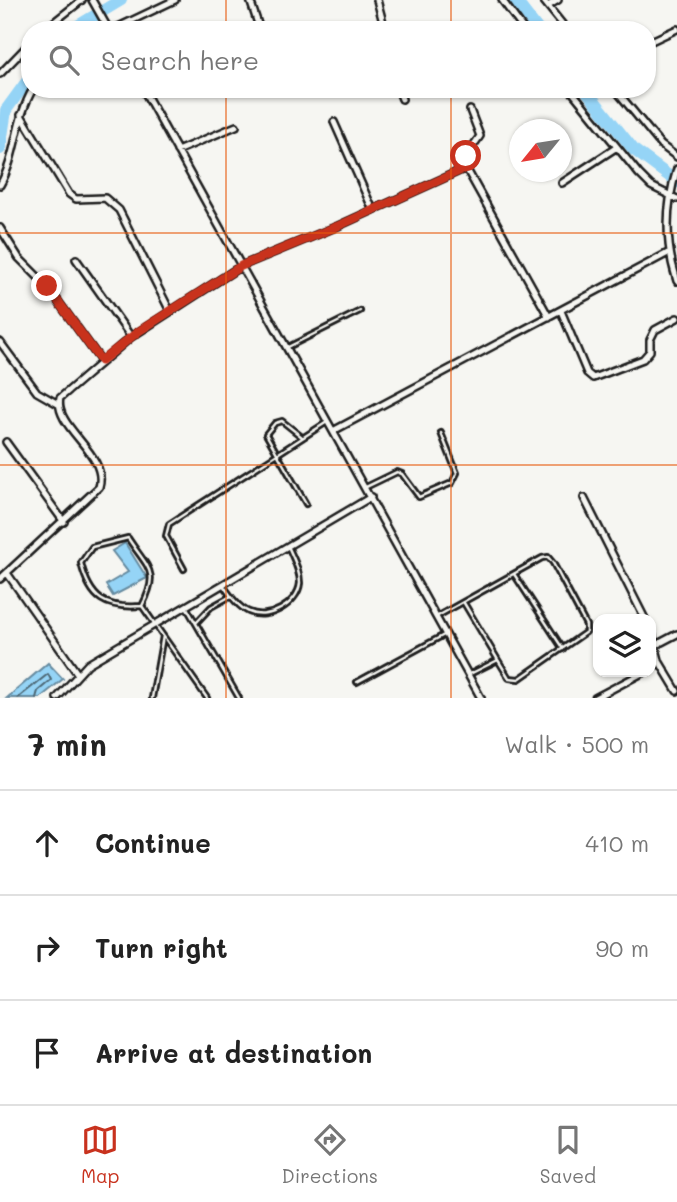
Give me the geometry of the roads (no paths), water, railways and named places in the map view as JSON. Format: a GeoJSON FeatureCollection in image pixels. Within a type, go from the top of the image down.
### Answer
{"type":"FeatureCollection","features":[{"type":"Feature","properties":{"kind":"street"},"geometry":{"type":"LineString","coordinates":[[55,21],[82,0]]}},
{"type":"Feature","properties":{"kind":"street"},"geometry":{"type":"LineString","coordinates":[[130,21],[175,0]]}},
{"type":"Feature","properties":{"kind":"street"},"geometry":{"type":"LineString","coordinates":[[250,0],[257,21]]}},
{"type":"Feature","properties":{"kind":"street"},"geometry":{"type":"LineString","coordinates":[[377,0],[383,21]]}},
{"type":"Feature","properties":{"kind":"street"},"geometry":{"type":"LineString","coordinates":[[502,0],[517,21]]}},
{"type":"Feature","properties":{"kind":"street"},"geometry":{"type":"LineString","coordinates":[[543,0],[560,21]]}},
{"type":"Feature","properties":{"kind":"street"},"geometry":{"type":"LineString","coordinates":[[548,6],[558,0]]}},
{"type":"Feature","properties":{"kind":"street"},"geometry":{"type":"LineString","coordinates":[[93,1],[105,21]]}},
{"type":"Feature","properties":{"kind":"street"},"geometry":{"type":"LineString","coordinates":[[656,39],[677,29]]}},
{"type":"Feature","properties":{"kind":"street"},"geometry":{"type":"LineString","coordinates":[[0,74],[21,52]]}},
{"type":"Feature","properties":{"kind":"street"},"geometry":{"type":"LineString","coordinates":[[0,185],[13,154],[21,115],[29,98]]}},
{"type":"Feature","properties":{"kind":"street"},"geometry":{"type":"LineString","coordinates":[[148,98],[481,698]]}},
{"type":"Feature","properties":{"kind":"street"},"geometry":{"type":"LineString","coordinates":[[577,98],[651,186],[677,199]]}},
{"type":"Feature","properties":{"kind":"street"},"geometry":{"type":"LineString","coordinates":[[622,98],[661,145],[677,157]]}},
{"type":"Feature","properties":{"kind":"street"},"geometry":{"type":"LineString","coordinates":[[470,110],[480,135],[466,156],[466,168],[549,317]]}},
{"type":"Feature","properties":{"kind":"street"},"geometry":{"type":"LineString","coordinates":[[21,115],[69,194],[76,200],[105,198],[120,210],[170,311]]}},
{"type":"Feature","properties":{"kind":"street"},"geometry":{"type":"LineString","coordinates":[[334,122],[373,210]]}},
{"type":"Feature","properties":{"kind":"street"},"geometry":{"type":"LineString","coordinates":[[177,151],[236,126]]}},
{"type":"Feature","properties":{"kind":"street"},"geometry":{"type":"LineString","coordinates":[[562,183],[617,147]]}},
{"type":"Feature","properties":{"kind":"street"},"geometry":{"type":"LineString","coordinates":[[58,404],[60,398],[131,337],[223,276],[466,168]]}},
{"type":"Feature","properties":{"kind":"street"},"geometry":{"type":"LineString","coordinates":[[677,169],[669,195],[668,253],[677,281]]}},
{"type":"Feature","properties":{"kind":"street"},"geometry":{"type":"LineString","coordinates":[[0,228],[19,258],[47,286],[101,361]]}},
{"type":"Feature","properties":{"kind":"street"},"geometry":{"type":"LineString","coordinates":[[333,431],[668,253]]}},
{"type":"Feature","properties":{"kind":"street"},"geometry":{"type":"LineString","coordinates":[[76,259],[131,337]]}},
{"type":"Feature","properties":{"kind":"street"},"geometry":{"type":"LineString","coordinates":[[561,311],[587,373],[593,378],[643,359],[650,351],[650,340],[655,330],[677,318]]}},
{"type":"Feature","properties":{"kind":"street"},"geometry":{"type":"LineString","coordinates":[[0,342],[37,392],[58,404],[100,471],[101,481],[96,494],[0,579]]}},
{"type":"Feature","properties":{"kind":"street"},"geometry":{"type":"LineString","coordinates":[[6,442],[64,522]]}},
{"type":"Feature","properties":{"kind":"street"},"geometry":{"type":"LineString","coordinates":[[57,698],[77,673],[155,622],[371,497]]}},
{"type":"Feature","properties":{"kind":"street"},"geometry":{"type":"LineString","coordinates":[[584,498],[642,614]]}},
{"type":"Feature","properties":{"kind":"street"},"geometry":{"type":"LineString","coordinates":[[7,573],[77,673]]}},
{"type":"Feature","properties":{"kind":"street"},"geometry":{"type":"LineString","coordinates":[[677,635],[656,645],[658,657],[677,691]]}},
{"type":"Feature","properties":{"kind":"street"},"geometry":{"type":"LineString","coordinates":[[595,698],[635,677]]}},
{"type":"Feature","properties":{"kind":"lane"},"geometry":{"type":"LineString","coordinates":[[287,348],[360,311]]}},
{"type":"Feature","properties":{"kind":"lane"},"geometry":{"type":"LineString","coordinates":[[184,569],[166,536],[169,524],[328,421]]}},
{"type":"Feature","properties":{"kind":"lane"},"geometry":{"type":"LineString","coordinates":[[302,437],[289,424],[275,423],[266,434],[306,504]]}},
{"type":"Feature","properties":{"kind":"lane"},"geometry":{"type":"LineString","coordinates":[[366,487],[397,472],[402,474],[419,497],[452,483],[457,473],[441,433]]}},
{"type":"Feature","properties":{"kind":"lane"},"geometry":{"type":"LineString","coordinates":[[128,538],[152,577],[152,589],[142,606],[114,607],[100,599],[83,573],[81,563],[92,547],[128,538]]}},
{"type":"Feature","properties":{"kind":"lane"},"geometry":{"type":"LineString","coordinates":[[222,584],[243,609],[260,615],[277,611],[290,602],[300,583],[299,573],[288,547]]}},
{"type":"Feature","properties":{"kind":"lane"},"geometry":{"type":"LineString","coordinates":[[436,617],[548,557],[587,629],[583,636],[515,680],[509,678],[464,603]]}},
{"type":"Feature","properties":{"kind":"lane"},"geometry":{"type":"LineString","coordinates":[[514,574],[563,649]]}},
{"type":"Feature","properties":{"kind":"lane"},"geometry":{"type":"LineString","coordinates":[[196,623],[211,607],[231,596]]}},
{"type":"Feature","properties":{"kind":"lane"},"geometry":{"type":"LineString","coordinates":[[186,605],[239,698]]}},
{"type":"Feature","properties":{"kind":"lane"},"geometry":{"type":"LineString","coordinates":[[142,606],[180,655],[207,698]]}},
{"type":"Feature","properties":{"kind":"lane"},"geometry":{"type":"LineString","coordinates":[[357,681],[446,634]]}},
{"type":"Feature","properties":{"kind":"lane"},"geometry":{"type":"LineString","coordinates":[[152,698],[163,636]]}},
{"type":"Feature","properties":{"kind":"lane"},"geometry":{"type":"LineString","coordinates":[[468,675],[498,660]]}},
{"type":"Feature","properties":{"kind":"water"},"geometry":{"type":"Polygon","coordinates":[[[125,543],[147,578],[113,596],[106,585],[128,572],[112,551],[125,543]]]}},
{"type":"Feature","properties":{"kind":"water"},"geometry":{"type":"Polygon","coordinates":[[[48,663],[63,679],[40,698],[7,698],[48,663]]]}},
{"type":"Feature","properties":{"kind":"waterway"},"geometry":{"type":"LineString","coordinates":[[86,21],[121,0]]}},
{"type":"Feature","properties":{"kind":"waterway"},"geometry":{"type":"LineString","coordinates":[[515,0],[531,21]]}},
{"type":"Feature","properties":{"kind":"waterway"},"geometry":{"type":"LineString","coordinates":[[0,149],[6,110],[21,89]]}},
{"type":"Feature","properties":{"kind":"waterway"},"geometry":{"type":"LineString","coordinates":[[592,98],[634,150],[677,182]]}}]}
